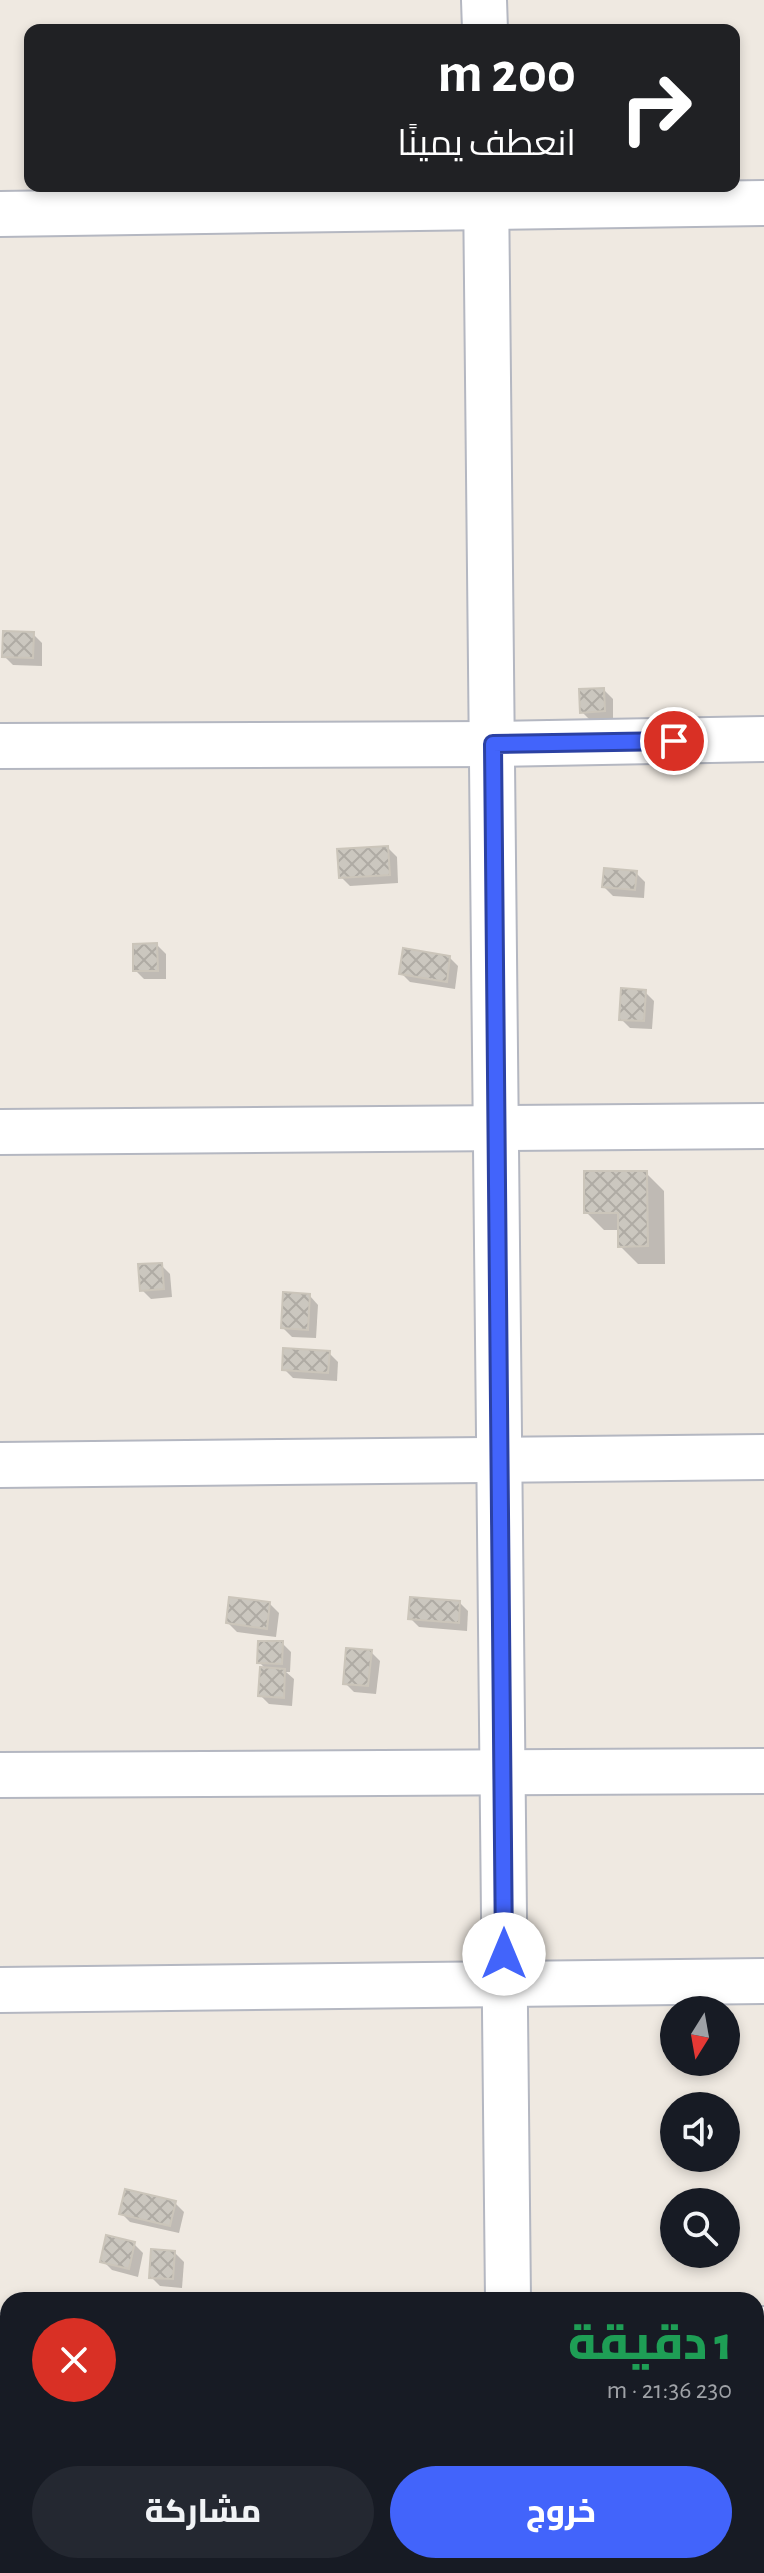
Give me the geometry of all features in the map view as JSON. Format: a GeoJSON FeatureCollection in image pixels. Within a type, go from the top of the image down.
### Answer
{"type":"FeatureCollection","features":[{"type":"Feature","properties":{"kind":"street"},"geometry":{"type":"LineString","coordinates":[[484,0],[485,24]]}},
{"type":"Feature","properties":{"kind":"street"},"geometry":{"type":"LineString","coordinates":[[486,197],[508,2292]]}},
{"type":"Feature","properties":{"kind":"street"},"geometry":{"type":"LineString","coordinates":[[0,214],[486,197],[764,203]]}},
{"type":"Feature","properties":{"kind":"street"},"geometry":{"type":"LineString","coordinates":[[0,746],[493,744],[764,739]]}},
{"type":"Feature","properties":{"kind":"street"},"geometry":{"type":"LineString","coordinates":[[0,1132],[764,1126]]}},
{"type":"Feature","properties":{"kind":"street"},"geometry":{"type":"LineString","coordinates":[[0,1465],[764,1457]]}},
{"type":"Feature","properties":{"kind":"street"},"geometry":{"type":"LineString","coordinates":[[0,1775],[764,1771]]}},
{"type":"Feature","properties":{"kind":"street"},"geometry":{"type":"LineString","coordinates":[[0,1990],[764,1981]]}},
{"type":"Feature","properties":{"kind":"building"},"geometry":{"type":"Polygon","coordinates":[[[3,631],[34,632],[33,658],[2,657],[3,631]]]}},
{"type":"Feature","properties":{"kind":"building"},"geometry":{"type":"Polygon","coordinates":[[[604,688],[605,711],[580,713],[579,689],[604,688]]]}},
{"type":"Feature","properties":{"kind":"building"},"geometry":{"type":"Polygon","coordinates":[[[388,846],[390,875],[339,878],[337,849],[388,846]]]}},
{"type":"Feature","properties":{"kind":"building"},"geometry":{"type":"Polygon","coordinates":[[[604,868],[637,871],[635,890],[602,887],[604,868]]]}},
{"type":"Feature","properties":{"kind":"building"},"geometry":{"type":"Polygon","coordinates":[[[157,943],[158,971],[133,971],[133,944],[157,943]]]}},
{"type":"Feature","properties":{"kind":"building"},"geometry":{"type":"Polygon","coordinates":[[[403,948],[450,956],[447,982],[399,974],[403,948]]]}},
{"type":"Feature","properties":{"kind":"building"},"geometry":{"type":"Polygon","coordinates":[[[621,988],[646,990],[644,1021],[619,1020],[621,988]]]}},
{"type":"Feature","properties":{"kind":"building"},"geometry":{"type":"Polygon","coordinates":[[[584,1171],[647,1171],[648,1246],[618,1247],[618,1213],[584,1213],[584,1171]]]}},
{"type":"Feature","properties":{"kind":"building"},"geometry":{"type":"Polygon","coordinates":[[[162,1263],[164,1289],[140,1291],[138,1264],[162,1263]]]}},
{"type":"Feature","properties":{"kind":"building"},"geometry":{"type":"Polygon","coordinates":[[[283,1292],[310,1294],[308,1330],[281,1328],[283,1292]]]}},
{"type":"Feature","properties":{"kind":"building"},"geometry":{"type":"Polygon","coordinates":[[[283,1348],[330,1351],[328,1373],[282,1370],[283,1348]]]}},
{"type":"Feature","properties":{"kind":"building"},"geometry":{"type":"Polygon","coordinates":[[[229,1597],[270,1602],[267,1629],[226,1623],[229,1597]]]}},
{"type":"Feature","properties":{"kind":"building"},"geometry":{"type":"Polygon","coordinates":[[[410,1597],[460,1601],[459,1623],[408,1619],[410,1597]]]}},
{"type":"Feature","properties":{"kind":"building"},"geometry":{"type":"Polygon","coordinates":[[[258,1641],[283,1641],[282,1664],[257,1663],[258,1641]]]}},
{"type":"Feature","properties":{"kind":"building"},"geometry":{"type":"Polygon","coordinates":[[[346,1648],[372,1650],[368,1686],[343,1684],[346,1648]]]}},
{"type":"Feature","properties":{"kind":"building"},"geometry":{"type":"Polygon","coordinates":[[[260,1667],[285,1669],[284,1698],[258,1696],[260,1667]]]}},
{"type":"Feature","properties":{"kind":"building"},"geometry":{"type":"Polygon","coordinates":[[[125,2189],[176,2201],[170,2226],[119,2214],[125,2189]]]}},
{"type":"Feature","properties":{"kind":"building"},"geometry":{"type":"Polygon","coordinates":[[[106,2235],[135,2242],[129,2269],[100,2262],[106,2235]]]}},
{"type":"Feature","properties":{"kind":"building"},"geometry":{"type":"Polygon","coordinates":[[[151,2249],[175,2251],[173,2279],[149,2278],[151,2249]]]}},
{"type":"Feature","properties":{"kind":"route"},"geometry":{"type":"LineString","coordinates":[[504,1954],[493,744],[674,741]]}}]}
